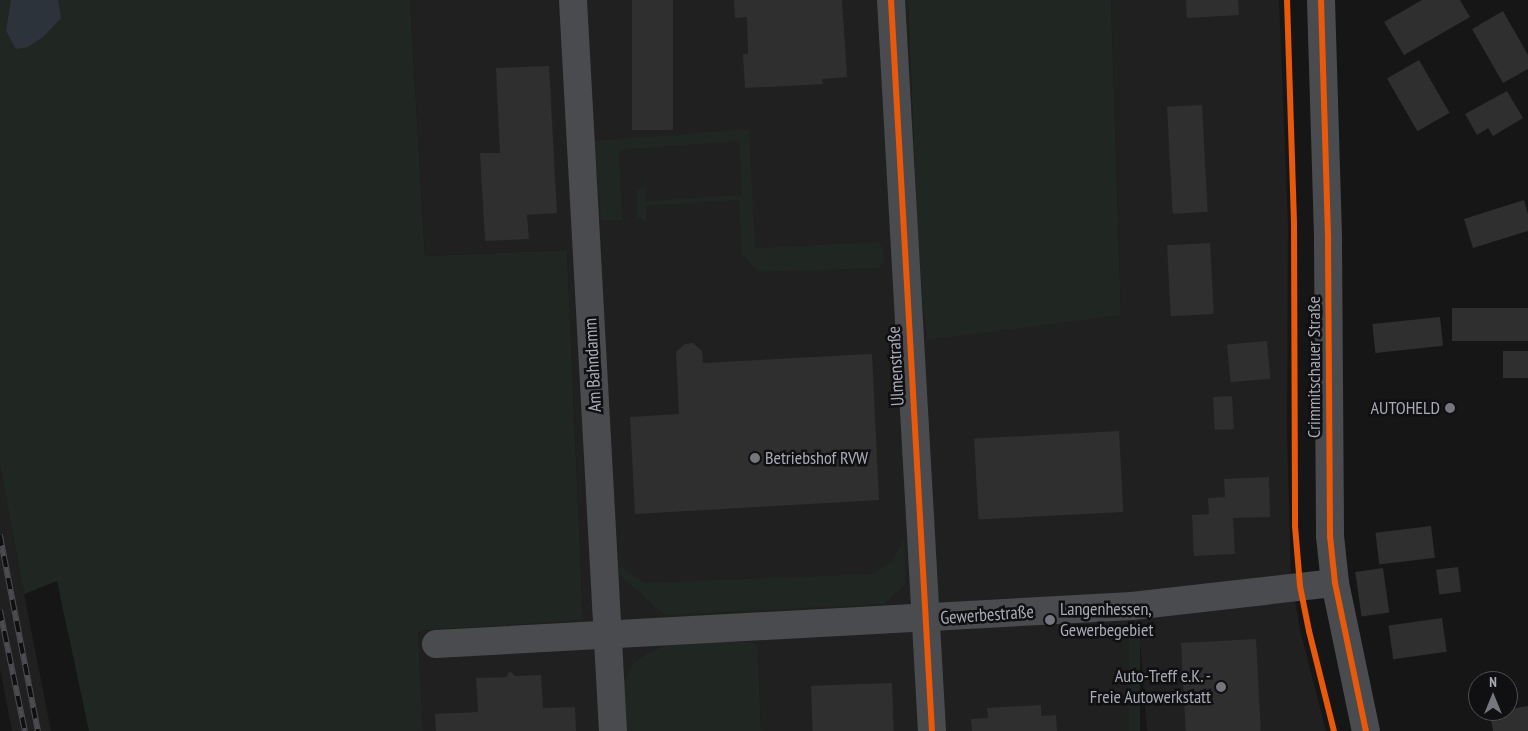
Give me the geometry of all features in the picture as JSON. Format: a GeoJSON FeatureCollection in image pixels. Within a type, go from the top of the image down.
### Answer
{"type":"FeatureCollection","features":[{"type":"Feature","properties":{"kind":"street","name":"Am Bahndamm"},"geometry":{"type":"LineString","coordinates":[[573,0],[613,731]]}},
{"type":"Feature","properties":{"kind":"street","name":"Ulmenstraße"},"geometry":{"type":"LineString","coordinates":[[891,0],[932,731]]}},
{"type":"Feature","properties":{"kind":"street","name":"Crimmitschauer Straße"},"geometry":{"type":"LineString","coordinates":[[1320,0],[1328,242],[1330,536],[1335,583],[1366,731]]}},
{"type":"Feature","properties":{"kind":"street","name":"Gewerbestraße"},"geometry":{"type":"LineString","coordinates":[[436,644],[608,633],[925,619],[1132,606],[1335,583]]}},
{"type":"Feature","properties":{"kind":"shaded area"},"geometry":{"type":"Polygon","coordinates":[[[0,0],[410,0],[425,256],[567,250],[583,620],[418,631],[423,731],[89,731],[57,581],[24,594],[0,466],[0,0]]]}},
{"type":"Feature","properties":{"kind":"shaded area"},"geometry":{"type":"Polygon","coordinates":[[[11,0],[58,0],[61,18],[43,37],[28,47],[16,49],[6,31],[11,0]]]}},
{"type":"Feature","properties":{"kind":"shaded area"},"geometry":{"type":"Polygon","coordinates":[[[410,0],[908,0],[918,248],[1121,315],[1111,0],[1279,0],[1288,224],[1287,435],[1291,577],[1300,630],[1326,731],[1147,731],[1139,628],[1129,629],[1135,731],[761,731],[758,647],[665,645],[647,653],[634,662],[626,731],[423,731],[418,631],[583,619],[567,250],[425,256],[410,0]]]}},
{"type":"Feature","properties":{"kind":"shaded area"},"geometry":{"type":"Polygon","coordinates":[[[908,0],[1111,0],[1121,315],[927,340],[918,248],[908,0]]]}},
{"type":"Feature","properties":{"kind":"shaded area"},"geometry":{"type":"Polygon","coordinates":[[[749,129],[755,248],[879,242],[884,251],[883,260],[879,268],[758,272],[742,254],[739,200],[646,206],[646,222],[637,217],[637,191],[645,186],[646,201],[742,195],[739,141],[619,150],[622,220],[601,221],[594,141],[749,129]]]}},
{"type":"Feature","properties":{"kind":"shaded area"},"geometry":{"type":"Polygon","coordinates":[[[0,466],[51,731],[12,731],[0,669],[0,466]]]}},
{"type":"Feature","properties":{"kind":"shaded area"},"geometry":{"type":"Polygon","coordinates":[[[904,537],[906,584],[884,604],[665,615],[617,573],[621,566],[644,583],[872,574],[892,562],[904,537]]]}},
{"type":"Feature","properties":{"kind":"shaded area"},"geometry":{"type":"Polygon","coordinates":[[[1129,628],[1140,628],[1140,731],[1129,731],[1129,628]]]}},
{"type":"Feature","properties":{"kind":"shaded area"},"geometry":{"type":"Polygon","coordinates":[[[695,642],[751,642],[758,647],[761,731],[626,731],[623,683],[634,662],[647,653],[665,645],[695,642]]]}},
{"type":"Feature","properties":{"kind":"building"},"geometry":{"type":"Polygon","coordinates":[[[632,0],[673,0],[673,130],[632,130],[632,0]]]}},
{"type":"Feature","properties":{"kind":"building"},"geometry":{"type":"Polygon","coordinates":[[[734,0],[842,0],[847,77],[822,79],[823,84],[745,88],[743,54],[748,54],[747,17],[735,18],[734,0]]]}},
{"type":"Feature","properties":{"kind":"building"},"geometry":{"type":"Polygon","coordinates":[[[1186,0],[1238,0],[1239,15],[1187,18],[1186,0]]]}},
{"type":"Feature","properties":{"kind":"building"},"geometry":{"type":"Polygon","coordinates":[[[1422,0],[1460,0],[1470,17],[1404,55],[1384,22],[1422,0]]]}},
{"type":"Feature","properties":{"kind":"building"},"geometry":{"type":"Polygon","coordinates":[[[1503,11],[1528,55],[1528,69],[1503,83],[1472,29],[1503,11]]]}},
{"type":"Feature","properties":{"kind":"building"},"geometry":{"type":"Polygon","coordinates":[[[1419,60],[1450,113],[1417,131],[1387,78],[1419,60]]]}},
{"type":"Feature","properties":{"kind":"building"},"geometry":{"type":"Polygon","coordinates":[[[549,66],[557,213],[527,215],[529,239],[485,241],[480,153],[500,153],[496,68],[549,66]]]}},
{"type":"Feature","properties":{"kind":"building"},"geometry":{"type":"Polygon","coordinates":[[[1507,91],[1523,118],[1493,136],[1488,128],[1477,135],[1465,114],[1507,91]]]}},
{"type":"Feature","properties":{"kind":"building"},"geometry":{"type":"Polygon","coordinates":[[[1202,105],[1208,212],[1173,214],[1167,107],[1202,105]]]}},
{"type":"Feature","properties":{"kind":"building"},"geometry":{"type":"Polygon","coordinates":[[[1524,200],[1528,214],[1528,231],[1473,248],[1464,219],[1524,200]]]}},
{"type":"Feature","properties":{"kind":"building"},"geometry":{"type":"Polygon","coordinates":[[[1210,243],[1214,314],[1171,316],[1167,245],[1210,243]]]}},
{"type":"Feature","properties":{"kind":"building"},"geometry":{"type":"Polygon","coordinates":[[[1452,308],[1528,308],[1528,341],[1452,341],[1452,308]]]}},
{"type":"Feature","properties":{"kind":"building"},"geometry":{"type":"Polygon","coordinates":[[[1440,317],[1443,346],[1375,353],[1372,324],[1440,317]]]}},
{"type":"Feature","properties":{"kind":"building"},"geometry":{"type":"Polygon","coordinates":[[[1267,341],[1270,379],[1230,382],[1227,344],[1267,341]]]}},
{"type":"Feature","properties":{"kind":"building","name":"Betriebshof RVW"},"geometry":{"type":"Polygon","coordinates":[[[693,343],[702,351],[703,363],[872,354],[879,500],[635,514],[630,417],[679,414],[676,352],[685,344],[693,343]]]}},
{"type":"Feature","properties":{"kind":"building"},"geometry":{"type":"Polygon","coordinates":[[[1503,351],[1528,351],[1528,378],[1503,378],[1503,351]]]}},
{"type":"Feature","properties":{"kind":"building"},"geometry":{"type":"Polygon","coordinates":[[[1232,396],[1234,429],[1215,430],[1213,397],[1232,396]]]}},
{"type":"Feature","properties":{"kind":"building"},"geometry":{"type":"Polygon","coordinates":[[[1119,431],[1123,512],[978,519],[974,439],[1119,431]]]}},
{"type":"Feature","properties":{"kind":"building"},"geometry":{"type":"Polygon","coordinates":[[[1269,477],[1270,517],[1233,518],[1235,554],[1194,556],[1192,515],[1209,514],[1208,498],[1225,497],[1224,479],[1269,477]]]}},
{"type":"Feature","properties":{"kind":"building"},"geometry":{"type":"Polygon","coordinates":[[[1431,526],[1435,558],[1379,565],[1375,533],[1431,526]]]}},
{"type":"Feature","properties":{"kind":"building"},"geometry":{"type":"Polygon","coordinates":[[[1458,567],[1461,592],[1439,594],[1436,570],[1458,567]]]}},
{"type":"Feature","properties":{"kind":"building"},"geometry":{"type":"Polygon","coordinates":[[[1383,568],[1389,613],[1362,616],[1355,572],[1383,568]]]}},
{"type":"Feature","properties":{"kind":"building"},"geometry":{"type":"Polygon","coordinates":[[[1442,618],[1447,652],[1393,659],[1389,626],[1442,618]]]}},
{"type":"Feature","properties":{"kind":"building","name":"Auto-Treff e.K. - Freie Autowerkstatt"},"geometry":{"type":"Polygon","coordinates":[[[1256,639],[1261,731],[1186,731],[1181,643],[1256,639]]]}},
{"type":"Feature","properties":{"kind":"building"},"geometry":{"type":"Polygon","coordinates":[[[510,671],[515,676],[541,675],[543,708],[575,707],[576,731],[436,731],[435,714],[478,712],[476,678],[506,677],[510,671]]]}},
{"type":"Feature","properties":{"kind":"building"},"geometry":{"type":"Polygon","coordinates":[[[892,683],[894,731],[813,731],[811,686],[892,683]]]}},
{"type":"Feature","properties":{"kind":"building"},"geometry":{"type":"Polygon","coordinates":[[[1041,705],[1041,716],[1056,715],[1057,731],[972,731],[971,719],[988,718],[987,708],[1041,705]]]}},
{"type":"Feature","properties":{"kind":"building"},"geometry":{"type":"Polygon","coordinates":[[[1528,706],[1528,731],[1493,731],[1491,721],[1518,721],[1518,708],[1528,706]]]}},
{"type":"Feature","properties":{"kind":"railway"},"geometry":{"type":"LineString","coordinates":[[0,535],[38,731]]}},
{"type":"Feature","properties":{"kind":"railway"},"geometry":{"type":"LineString","coordinates":[[0,610],[25,731]]}},
{"type":"Feature","properties":{"kind":"cycle path"},"geometry":{"type":"LineString","coordinates":[[891,0],[932,731]]}},
{"type":"Feature","properties":{"kind":"cycle path"},"geometry":{"type":"LineString","coordinates":[[1287,0],[1294,224],[1295,526],[1300,586],[1309,631],[1334,731]]}},
{"type":"Feature","properties":{"kind":"cycle path"},"geometry":{"type":"LineString","coordinates":[[1321,0],[1328,242],[1330,536],[1335,583],[1366,731]]}},
{"type":"Feature","properties":{"kind":"place","name":"AUTOHELD"},"geometry":{"type":"Point","coordinates":[1450,408]}},
{"type":"Feature","properties":{"kind":"place","name":"Betriebshof RVW"},"geometry":{"type":"Point","coordinates":[755,458]}},
{"type":"Feature","properties":{"kind":"place","name":"Langenhessen, Gewerbegebiet"},"geometry":{"type":"Point","coordinates":[1050,620]}},
{"type":"Feature","properties":{"kind":"place","name":"Auto-Treff e.K. - Freie Autowerkstatt"},"geometry":{"type":"Point","coordinates":[1221,687]}}]}
